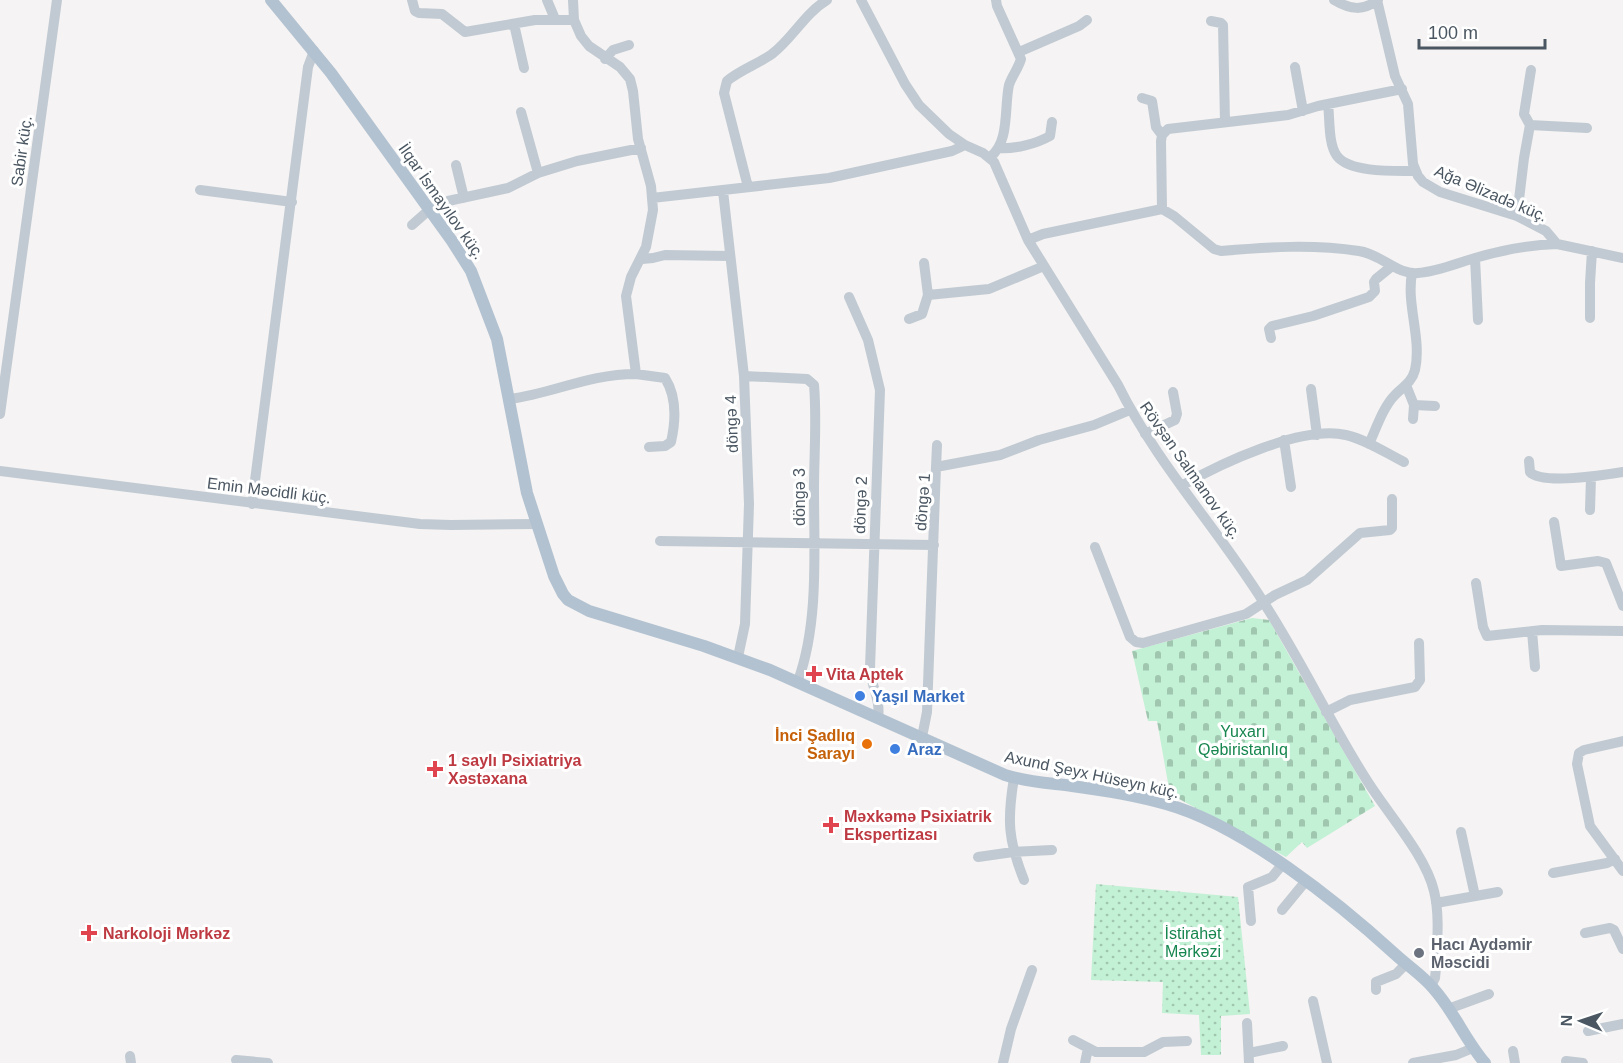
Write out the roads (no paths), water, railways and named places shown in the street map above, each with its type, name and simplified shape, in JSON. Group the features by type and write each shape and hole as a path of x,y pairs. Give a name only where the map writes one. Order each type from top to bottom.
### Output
{"main road":[{"name":"İlqar İsmayılov küç.","path":"271,0 314,51 365,119 471,271 497,339 523,477 536,524"},
{"name":"Axund Şeyx Hüseyn küç.","path":"536,524 559,587 568,600 577,606 738,657 798,681 1014,778 1104,790 1173,806 1215,824 1282,865 1305,882 1355,920 1431,986 1485,1063"}],"street":[{"name":"Sabir küç.","path":"0,414 57,0"},
{"path":"412,0 415,11 442,14 465,32 555,19 573,20"},
{"path":"547,0 555,19"},
{"path":"573,0 573,20 576,29 589,46 620,68 630,79 634,111 652,198 650,229 642,259 631,277 626,296 636,374"},
{"path":"748,187 724,93 727,81 772,53 783,44 806,17 826,0"},
{"path":"861,0 912,97 949,134 990,157 999,148 1002,140 1009,86 1021,59 996,0"},
{"path":"1334,0 1356,9 1367,7 1377,0"},
{"name":"Ağa Əlizadə küç.","path":"1377,0 1395,76 1408,104 1415,171 1423,182 1440,192 1517,216 1546,231 1557,244 1623,258"},
{"path":"1019,52 1079,26 1087,20"},
{"path":"1211,21 1221,23 1223,26 1225,122"},
{"path":"514,24 524,68"},
{"path":"605,58 613,50 629,45"},
{"path":"252,504 309,60 314,51"},
{"path":"1295,67 1304,111"},
{"path":"1517,216 1530,125 1524,114 1531,70"},
{"path":"1162,135 1168,129 1288,115 1328,104 1402,89"},
{"path":"1142,98 1152,101 1156,127 1162,135 1162,209"},
{"path":"1328,104 1334,147 1337,156 1345,163 1365,170 1415,171"},
{"path":"521,112 538,173"},
{"path":"999,148 1016,147 1043,140 1050,136 1052,122"},
{"path":"1530,125 1587,128"},
{"path":"652,198 838,176 952,151 965,145"},
{"path":"412,225 429,210 448,201 508,188 538,173 577,161 641,148"},
{"name":"Rövşən Salmanov küç.","path":"990,157 999,172 1028,240 1118,385 1130,410 1264,603 1366,780 1424,866 1432,884 1436,903 1436,968 1431,986"},
{"path":"456,165 464,198"},
{"path":"200,190 292,202"},
{"name":"döngə 4","path":"723,191 744,376 749,543 745,624 738,657"},
{"path":"1028,240 1044,234 1162,209 1214,249 1221,251 1284,246 1370,253 1392,266 1412,273 1426,272 1506,250 1557,244"},
{"path":"1590,318 1593,251"},
{"path":"642,259 665,255 729,256"},
{"path":"1475,258 1478,320"},
{"path":"909,319 922,314 928,295 924,263"},
{"path":"928,295 989,289 1044,266"},
{"path":"1271,338 1269,329 1272,326 1313,316 1369,297 1375,291 1374,282 1392,266"},
{"path":"1369,444 1389,403 1412,378 1416,363 1412,273"},
{"name":"döngə 2","path":"849,297 868,340 880,390 870,668 879,702 878,718"},
{"path":"510,399 615,374 665,378 674,400 676,417 671,442 665,446 649,447"},
{"name":"döngə 3","path":"744,376 807,378 812,380 814,385 814,544 811,632 798,681"},
{"path":"1406,385 1414,405 1413,419"},
{"path":"1311,389 1317,435"},
{"path":"1145,434 1175,420 1177,414 1173,392"},
{"path":"1414,405 1436,406"},
{"name":"döngə 1","path":"922,737 927,712 936,467 1000,455 1050,437 1094,425 1130,410"},
{"path":"1181,486 1208,472 1284,441 1317,435 1344,435 1369,444 1404,462"},
{"path":"1284,441 1291,487"},
{"path":"936,467 937,444"},
{"path":"1528,461 1530,472 1539,478 1591,477 1623,472"},
{"name":"Emin Məcidli küç.","path":"0,471 420,524 536,524"},
{"path":"1590,510 1591,477"},
{"path":"1095,547 1130,637 1136,642 1143,643 1237,618 1275,595 1307,580 1360,533 1390,530 1392,528 1392,499"},
{"path":"1554,522 1561,566 1598,561 1606,563 1623,606"},
{"path":"660,541 934,545"},
{"path":"1476,583 1483,627 1487,636 1561,629 1623,631"},
{"path":"1532,631 1535,667"},
{"path":"1326,712 1350,700 1415,687 1420,680 1419,643"},
{"path":"1623,741 1584,750 1579,753 1576,764 1590,826 1623,871"},
{"path":"1014,778 1009,823 1012,852 1024,880"},
{"path":"1461,832 1474,896"},
{"path":"978,857 1052,850"},
{"path":"1553,873 1607,863 1615,859"},
{"path":"1251,921 1248,886 1272,877 1282,865"},
{"path":"1282,909 1305,882"},
{"path":"1436,903 1498,892"},
{"path":"1584,933 1611,927 1623,949"},
{"path":"1376,990 1376,982 1396,974 1406,964"},
{"path":"1003,1063 1011,1029 1032,970"},
{"path":"1448,1009 1489,994"},
{"path":"1313,1000 1327,1063"},
{"path":"1247,1023 1249,1058 1283,1046"},
{"path":"1588,1031 1623,1024"},
{"path":"1073,1040 1088,1048 1104,1052 1144,1052 1162,1042 1187,1041"},
{"path":"1085,1063 1088,1048"},
{"path":"1413,1063 1456,1055 1473,1048"},
{"path":"1513,1051 1515,1063"},
{"path":"236,1060 268,1063"},
{"path":"1566,1061 1583,1063"}],"place":[{"name":"Vita Aptek","path":"814,674"},
{"name":"Yaşıl Market","path":"860,696"},
{"name":"İnci Şadlıq Sarayı","path":"867,744"},
{"name":"Araz","path":"895,749"},
{"name":"1 saylı Psixiatriya Xəstəxana","path":"435,769"},
{"name":"Məxkəmə Psixiatrik Ekspertizası","path":"831,825"},
{"name":"Narkoloji Mərkəz","path":"89,933"},
{"name":"Hacı Aydəmir Məscidi","path":"1419,953"}],"park label":[{"name":"Yuxarı Qəbiristanlıq","path":"1243,740"},
{"name":"İstirahət Mərkəzi","path":"1193,942"}]}
